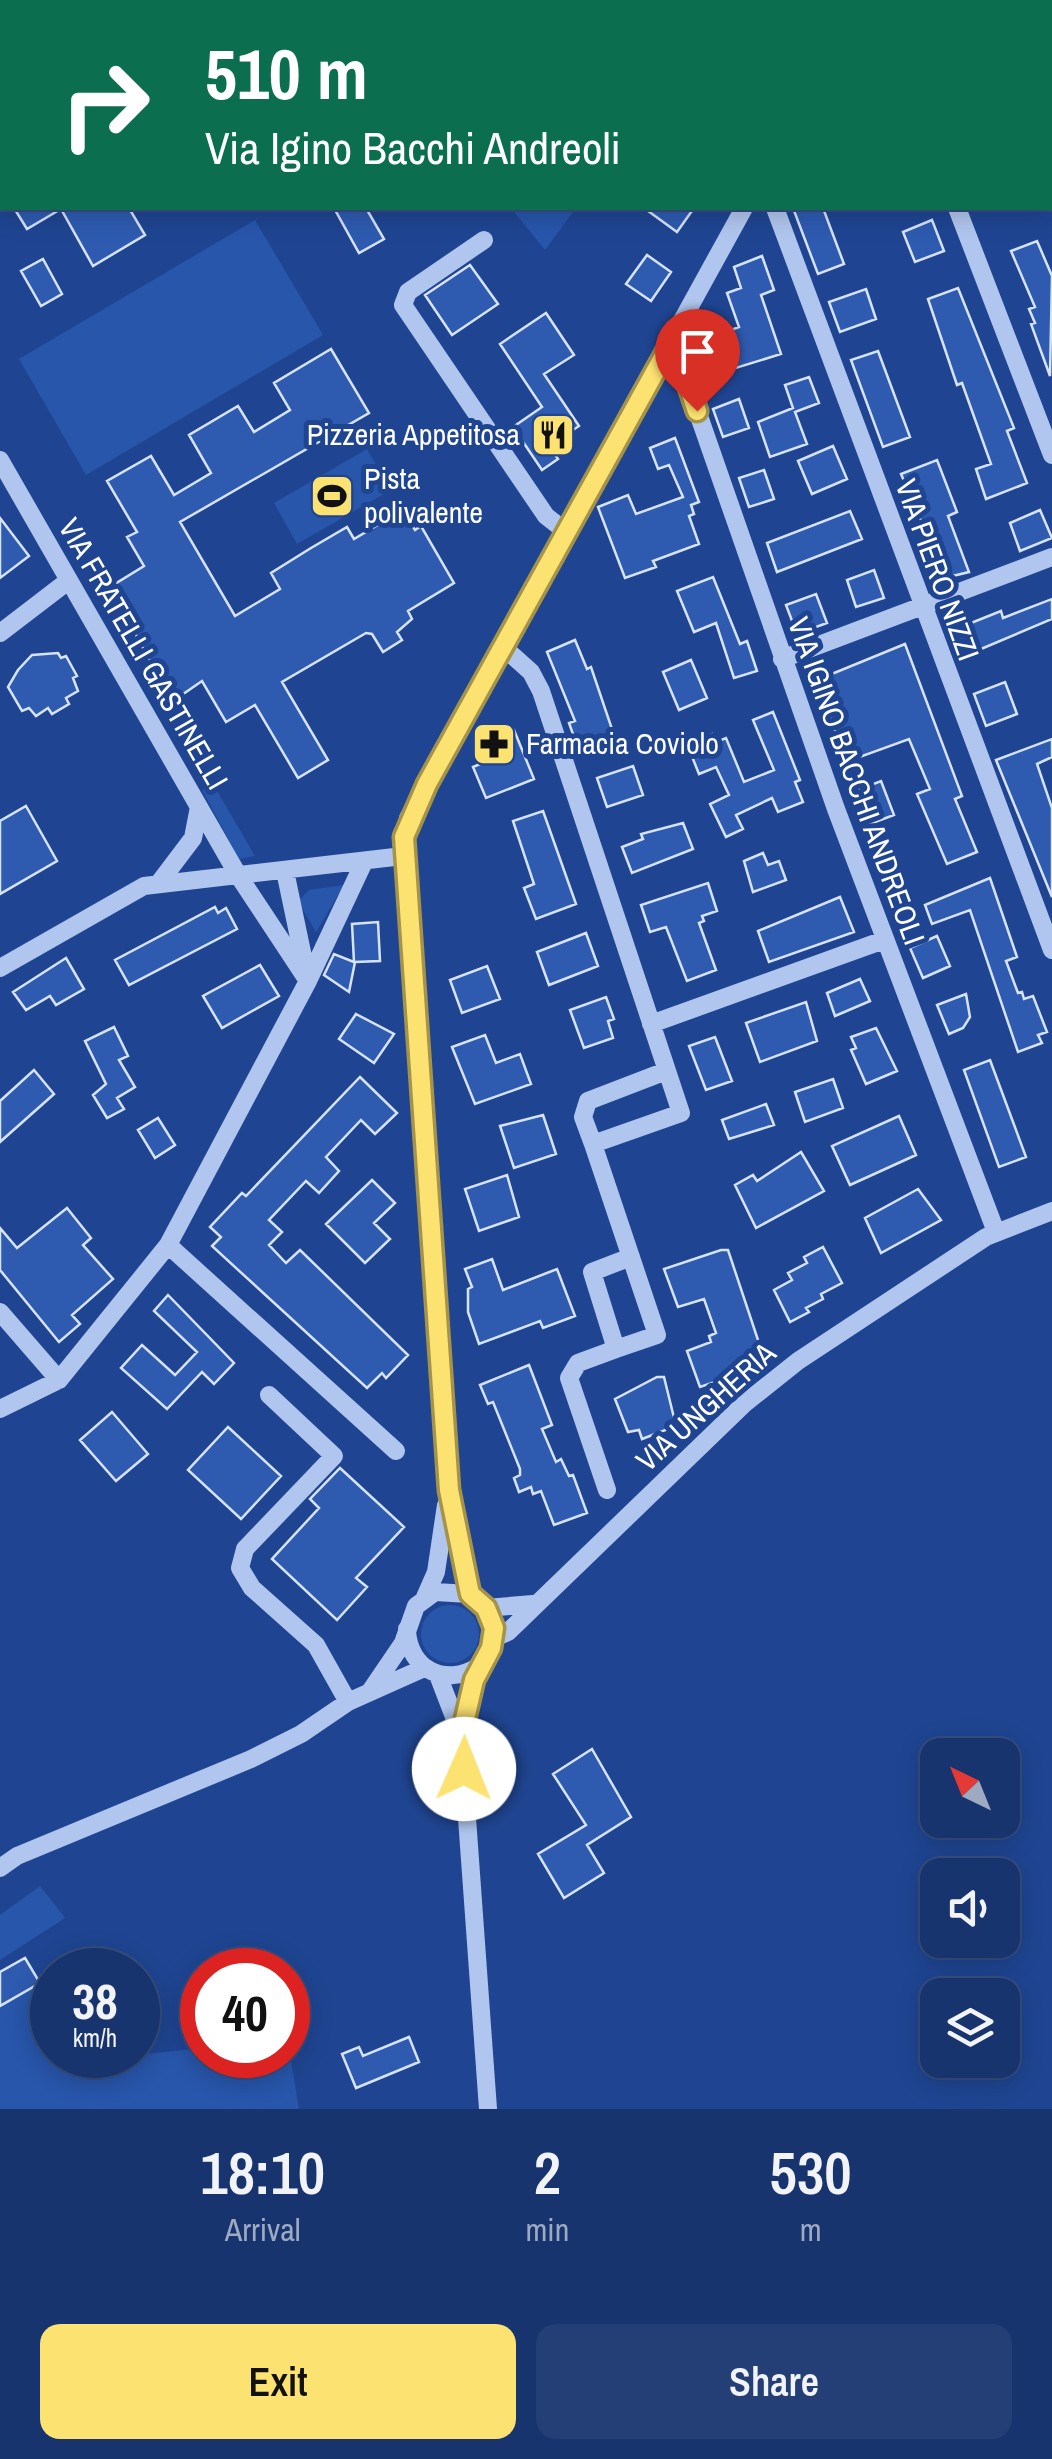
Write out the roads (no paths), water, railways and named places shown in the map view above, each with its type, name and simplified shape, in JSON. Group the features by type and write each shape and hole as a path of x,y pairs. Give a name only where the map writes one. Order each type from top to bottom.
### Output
{"street":[{"path":"470,1594 449,1490 427,1133 404,856 408,818 743,210"},
{"name":"VIA PIERO NIZZI","path":"776,210 920,607 1052,950"},
{"path":"958,210 1052,455"},
{"path":"484,240 408,292 403,305 546,516 564,530"},
{"name":"VIA IGINO BACCHI ANDREOLI","path":"666,352 685,376 884,940 996,1232"},
{"name":"VIA FRATELLI GASTINELLI","path":"0,460 238,874 308,981"},
{"path":"782,659 1052,557"},
{"path":"0,632 68,581"},
{"path":"502,646 531,672 541,691 681,1114 593,1144"},
{"path":"159,884 193,838 200,807"},
{"path":"0,968 129,892 159,884 363,864 404,856"},
{"path":"0,1409 59,1380 168,1245 308,981 363,864"},
{"path":"285,871 308,981"},
{"path":"651,1024 884,940"},
{"path":"607,1490 569,1378 578,1363 657,1335 584,1116 588,1101 666,1072"},
{"name":"VIA UNGHERIA","path":"494,1638 508,1632 744,1404 855,1321 996,1232 1052,1211"},
{"name":"VIA UNGHERIA","path":"933,1272 1052,1211"},
{"path":"168,1245 396,1450"},
{"path":"616,1349 592,1272 632,1257"},
{"path":"420,1298 436,1309"},
{"path":"0,1312 59,1380"},
{"path":"270,1395 334,1456 245,1549 240,1568 252,1588 316,1645 348,1702"},
{"path":"367,1694 388,1669 410,1616 425,1598 436,1572 449,1490"},
{"path":"425,1598 447,1589 470,1594 486,1608 494,1638 479,1666 461,1736 488,2109"},
{"path":"486,1608 533,1604"},
{"path":"407,1629 410,1650 431,1671 461,1736"},
{"path":"0,1868 17,1856 251,1759 300,1734 348,1702 431,1671 464,1674 479,1666"}],"place":[{"name":"Pizzeria Appetitosa","path":"553,435"},
{"name":"Pista polivalente","path":"332,496"},
{"name":"Farmacia Coviolo","path":"494,744"}]}
